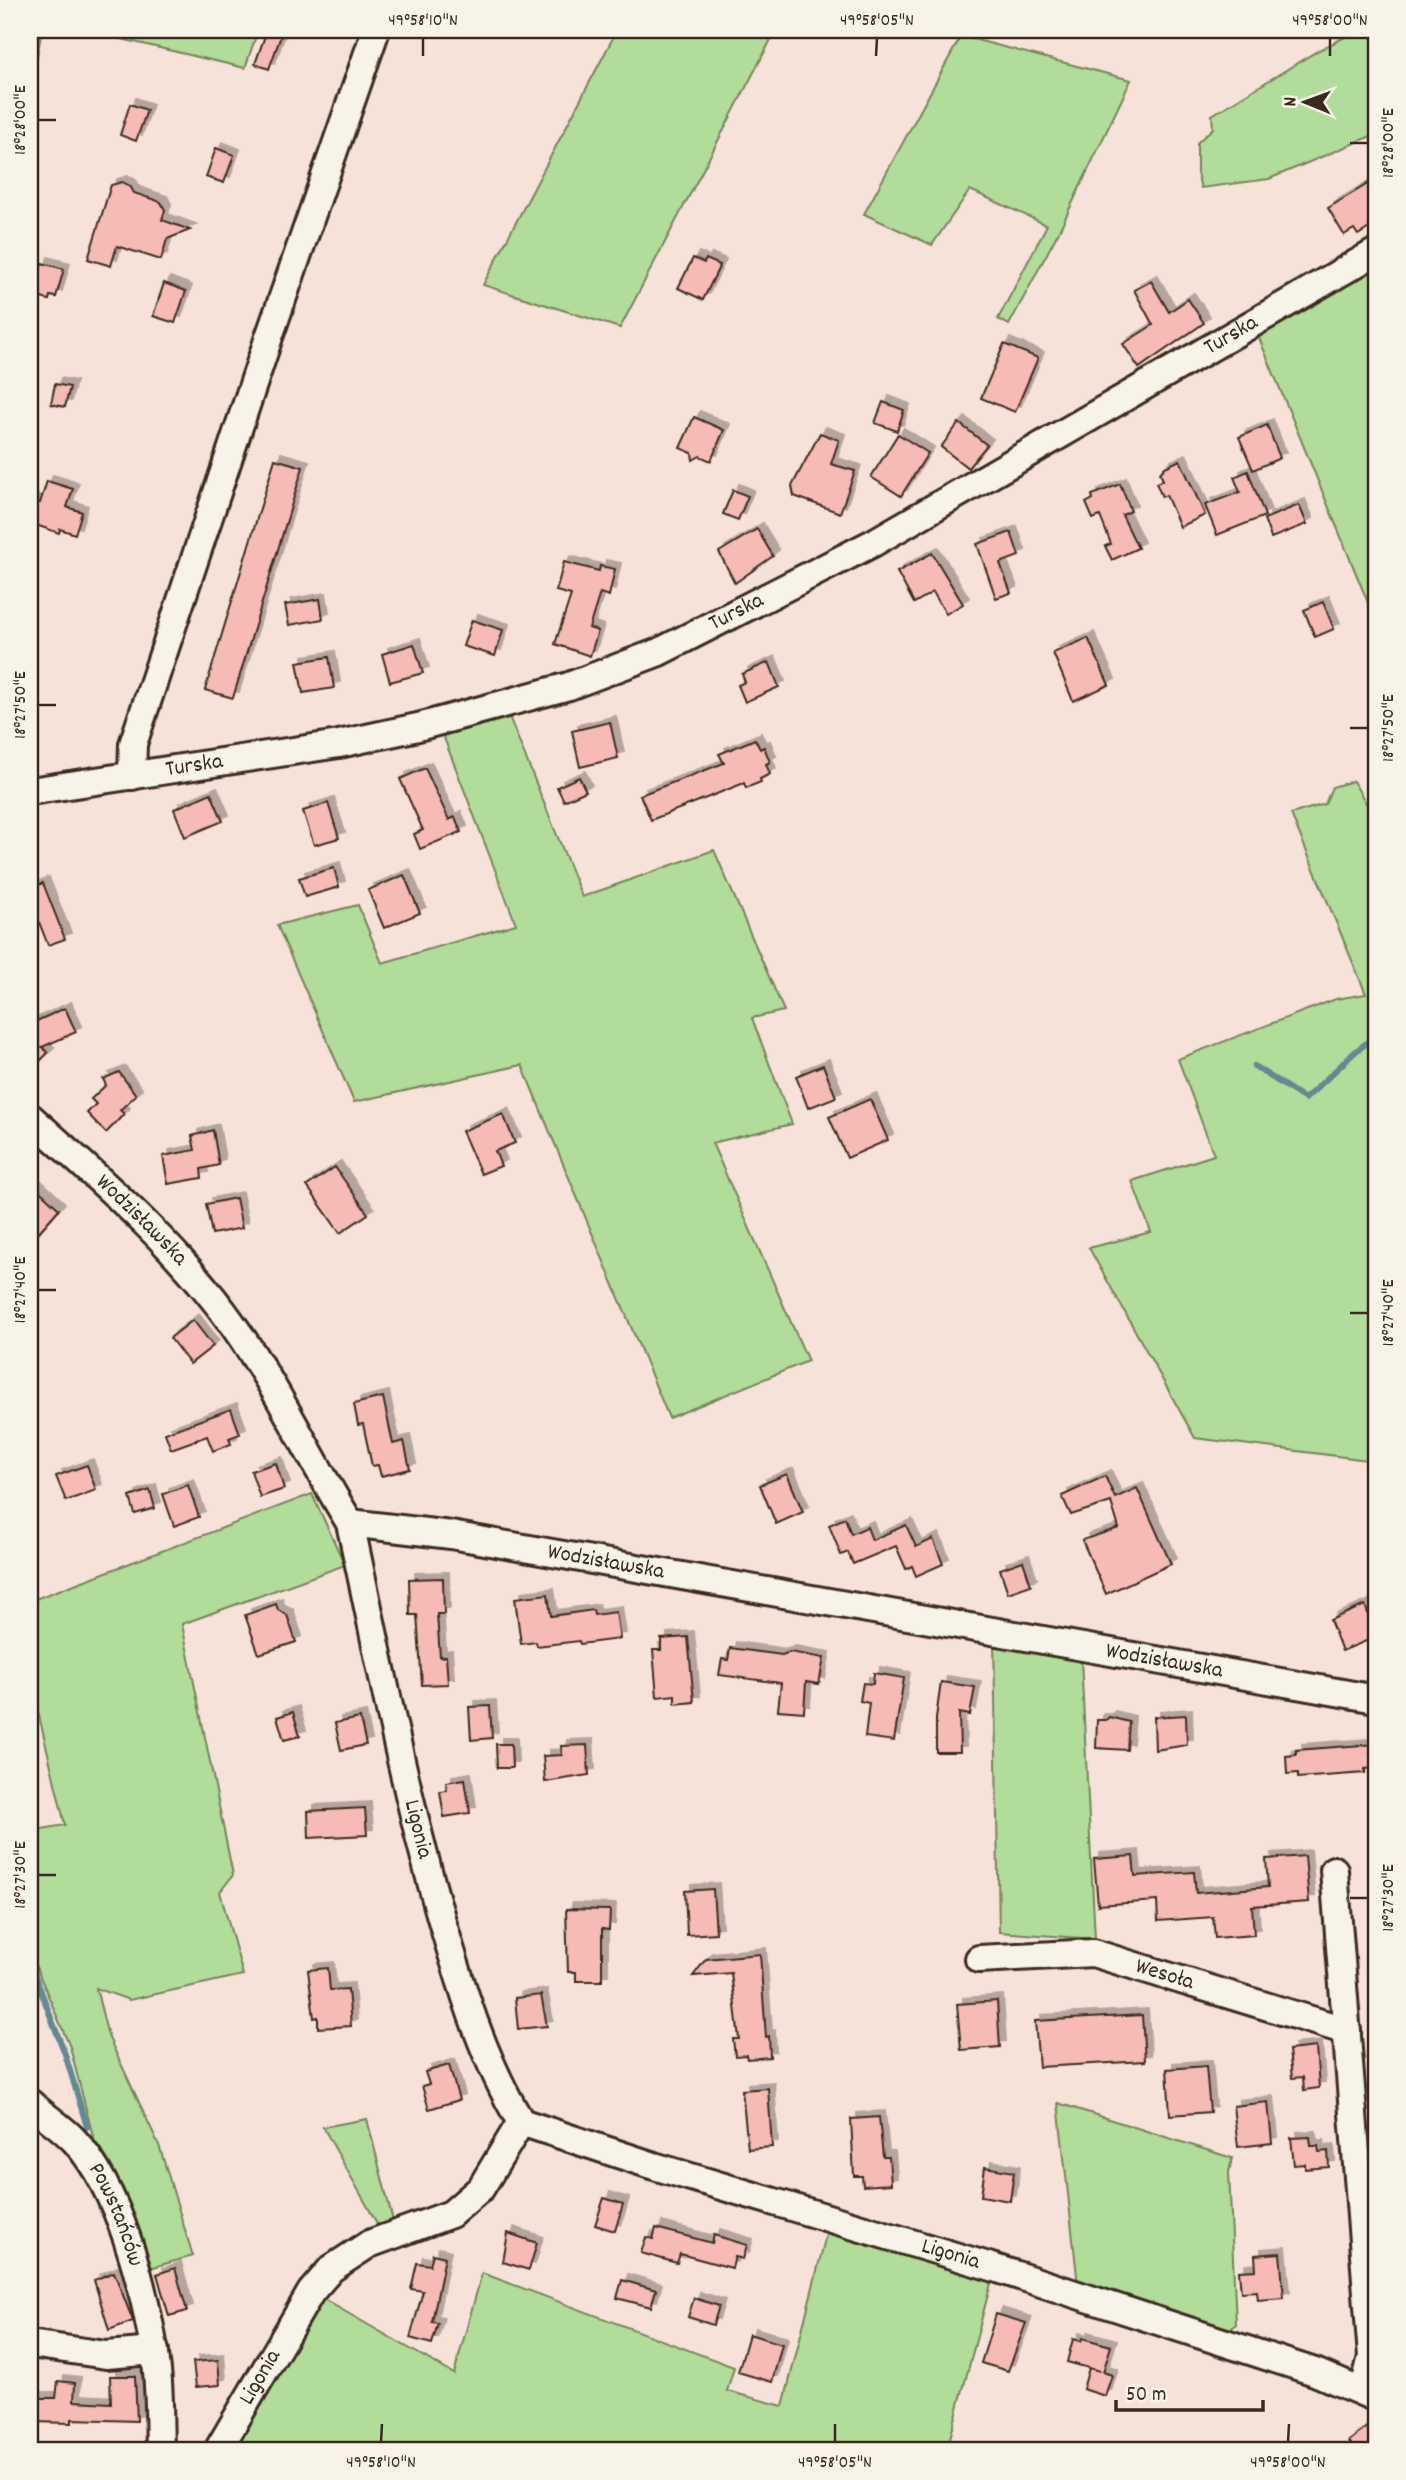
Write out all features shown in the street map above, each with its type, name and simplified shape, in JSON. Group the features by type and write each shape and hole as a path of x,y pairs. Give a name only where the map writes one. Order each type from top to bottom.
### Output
{"street":[{"path":"132,776 133,744 268,340 376,30"},
{"name":"Turska","path":"30,791 339,744 418,727 569,686 659,652 873,543 1376,252"},
{"name":"Wodzisławska","path":"30,1117 167,1247 230,1320 281,1396 323,1480 350,1524 451,1535 1376,1699"},
{"name":"Ligonia","path":"350,1524 429,1874 466,2003 497,2083 521,2122 654,2166 995,2268 1315,2372 1370,2395"},
{"path":"1334,1870 1372,2357 1370,2395"},
{"name":"Wesoła","path":"979,1959 1093,1953 1347,2031"},
{"name":"Powstańców","path":"30,2104 75,2141 100,2176 119,2218 145,2302 155,2351 160,2450"},
{"name":"Ligonia","path":"218,2450 303,2304 331,2269 369,2244 451,2214 481,2189 521,2122"},
{"path":"30,2344 106,2355 155,2351"}],"green space":[{"path":"30,30 42,30 30,92"},
{"path":"83,30 258,30 245,68"},
{"path":"609,30 776,30 620,328 483,285 615,34"},
{"path":"1359,30 1376,30 1376,134 1269,179 1201,188 1197,173 1197,143 1213,128 1212,115 1319,50"},
{"path":"961,36 1131,80 1059,231 1009,325 998,319 1047,225 970,190 932,245 864,214"},
{"path":"1376,266 1376,622 1257,333"},
{"path":"506,709 582,897 714,850 784,1011 752,1018 792,1124 712,1143 808,1361 669,1418 522,1065 354,1102 277,925 358,905 382,963 516,924 439,725"},
{"path":"1353,781 1376,820 1376,1461 1195,1438 1089,1248 1151,1232 1132,1181 1214,1155 1178,1059 1336,999 1366,994 1291,814 1325,804 1332,787"},
{"path":"312,1494 345,1565 182,1624 233,1875 220,1892 243,1975 129,2000 96,1988 108,2036 159,2145 193,2256 146,2269 96,2148 70,2047 30,1953 30,1831 65,1825 30,1678 30,1601"},
{"path":"994,1641 1081,1659 1095,1939 999,1932"},
{"path":"1058,2103 1232,2158 1229,2172 1236,2324 1225,2334 1078,2285"},
{"path":"367,2119 394,2225 379,2227 323,2127"},
{"path":"830,2219 995,2268 947,2450 217,2450 311,2292 454,2374 482,2273 734,2367 727,2391 783,2406"}],"building":[{"path":"267,30 283,30 269,69 255,64"},
{"path":"130,104 147,110 136,141 120,135"},
{"path":"216,148 234,155 224,183 206,177"},
{"path":"1376,179 1376,224 1358,235 1354,229 1344,235 1328,208"},
{"path":"122,182 130,186 134,193 161,202 165,210 162,220 190,230 167,239 161,260 117,246 111,266 88,259 111,185"},
{"path":"693,258 704,263 706,259 720,265 703,300 678,288"},
{"path":"42,263 64,269 56,297 50,296 49,300 33,296"},
{"path":"1151,281 1169,312 1188,299 1204,323 1139,368 1123,344 1153,325 1134,290"},
{"path":"164,283 186,291 175,323 153,316"},
{"path":"1004,344 1038,358 1015,412 981,398"},
{"path":"55,384 70,387 65,407 51,404"},
{"path":"883,402 904,410 897,431 875,423"},
{"path":"694,417 724,430 711,461 700,456 693,460 692,453 680,448"},
{"path":"959,423 987,445 968,468 941,447"},
{"path":"1267,425 1280,458 1253,470 1239,437"},
{"path":"820,433 839,440 831,464 855,471 840,513 794,496 792,486"},
{"path":"898,434 928,453 901,496 871,477"},
{"path":"275,459 303,467 233,698 205,690"},
{"path":"1180,460 1205,515 1180,527 1166,495 1162,497 1156,483 1163,480 1160,473 1165,467"},
{"path":"1248,471 1265,516 1217,535 1205,505 1240,492 1234,477"},
{"path":"47,481 73,489 67,507 82,512 75,534 60,529 59,533 30,523 30,500 40,503"},
{"path":"1120,484 1131,511 1122,515 1138,548 1112,560 1105,546 1111,544 1100,516 1093,519 1086,503 1093,499 1092,495"},
{"path":"733,490 748,496 738,520 723,514"},
{"path":"1299,505 1307,524 1271,538 1264,519"},
{"path":"757,529 773,556 735,583 719,552"},
{"path":"1011,532 1019,556 1000,563 1011,593 996,598 977,544"},
{"path":"932,553 963,604 946,614 933,592 914,603 897,572"},
{"path":"564,562 599,571 600,566 615,569 609,596 600,593 589,628 598,631 590,656 555,644 571,595 556,591"},
{"path":"320,599 323,619 289,625 285,605"},
{"path":"1323,602 1334,629 1315,637 1304,610"},
{"path":"472,620 503,630 495,656 463,646"},
{"path":"1088,638 1109,685 1073,701 1053,653"},
{"path":"414,644 423,673 390,682 382,654"},
{"path":"329,657 334,688 303,693 297,662"},
{"path":"769,662 779,687 745,702 738,685 745,682 742,674"},
{"path":"610,722 618,758 580,767 572,731"},
{"path":"755,739 760,749 764,747 770,762 766,764 770,774 760,779 761,782 746,788 744,783 651,820 640,795 724,763 719,754"},
{"path":"425,768 449,820 455,817 461,832 420,849 414,834 423,830 400,779"},
{"path":"579,777 586,791 564,801 557,787"},
{"path":"211,793 223,821 185,837 174,809"},
{"path":"328,803 339,838 314,845 303,811"},
{"path":"334,868 339,887 305,897 299,878"},
{"path":"404,875 420,913 384,928 368,890"},
{"path":"43,883 65,939 48,945 30,899 30,888"},
{"path":"65,1008 76,1032 42,1047 48,1053 30,1071 30,1024"},
{"path":"823,1065 836,1097 808,1108 796,1076"},
{"path":"119,1072 136,1095 120,1110 124,1114 106,1133 87,1113 96,1104 91,1099 106,1085 103,1079"},
{"path":"870,1099 888,1140 847,1158 829,1117"},
{"path":"503,1114 515,1143 495,1151 501,1166 481,1174 462,1131"},
{"path":"213,1130 219,1165 201,1169 202,1178 168,1184 163,1156 195,1150 192,1136"},
{"path":"335,1167 368,1214 340,1233 307,1186"},
{"path":"30,1182 59,1209 30,1242"},
{"path":"236,1198 242,1228 212,1234 206,1204"},
{"path":"193,1320 213,1346 190,1364 170,1338"},
{"path":"383,1397 393,1444 404,1441 410,1469 381,1476 378,1465 372,1466 363,1424 358,1425 354,1404"},
{"path":"231,1409 240,1434 229,1438 231,1444 213,1451 207,1436 171,1449 165,1433"},
{"path":"276,1463 284,1489 260,1497 251,1471"},
{"path":"87,1465 96,1490 66,1501 56,1476"},
{"path":"787,1474 803,1512 776,1524 760,1485"},
{"path":"1105,1476 1115,1498 1137,1488 1171,1564 1106,1594 1082,1540 1119,1528 1111,1502 1071,1515 1062,1496"},
{"path":"188,1485 199,1517 174,1526 163,1494"},
{"path":"150,1490 155,1508 135,1514 130,1497"},
{"path":"845,1518 851,1534 867,1527 872,1540 906,1525 916,1547 933,1539 943,1564 916,1576 912,1566 906,1569 896,1546 853,1564 848,1552 841,1555 829,1525"},
{"path":"1023,1561 1031,1585 1008,1593 1000,1569"},
{"path":"443,1578 444,1614 437,1614 440,1657 446,1656 448,1684 422,1685 417,1615 410,1615 409,1579"},
{"path":"548,1594 551,1616 593,1610 594,1615 616,1612 620,1639 580,1644 579,1641 537,1646 536,1642 521,1644 515,1598"},
{"path":"276,1604 278,1610 287,1615 296,1642 259,1654 245,1615"},
{"path":"1365,1605 1376,1637 1342,1651 1330,1620"},
{"path":"688,1637 694,1702 675,1704 675,1695 657,1697 653,1650 661,1650 661,1639"},
{"path":"730,1648 782,1655 790,1652 824,1658 819,1684 806,1682 804,1712 778,1710 781,1683 719,1675 722,1659 728,1660"},
{"path":"874,1673 904,1678 894,1741 865,1737 869,1703 860,1701 863,1683 873,1684"},
{"path":"941,1682 975,1687 970,1715 959,1713 960,1752 936,1752 936,1718"},
{"path":"490,1706 492,1738 471,1740 469,1707"},
{"path":"293,1712 300,1736 284,1740 277,1717"},
{"path":"1186,1715 1187,1745 1155,1750 1154,1717"},
{"path":"1109,1717 1129,1722 1127,1750 1096,1748 1097,1720 1106,1720"},
{"path":"360,1718 366,1745 341,1750 335,1723"},
{"path":"496,1744 511,1744 512,1768 497,1768"},
{"path":"1376,1744 1376,1768 1365,1769 1365,1773 1298,1778 1298,1773 1287,1774 1286,1756 1296,1755 1296,1750"},
{"path":"587,1745 589,1775 545,1782 543,1756 562,1755 561,1746"},
{"path":"465,1779 470,1813 444,1817 440,1791 447,1790 446,1782"},
{"path":"365,1808 367,1835 309,1838 308,1811"},
{"path":"1133,1856 1135,1876 1194,1872 1196,1893 1268,1887 1266,1859 1305,1856 1309,1902 1252,1906 1254,1935 1215,1938 1213,1917 1158,1921 1157,1901 1098,1905 1094,1859"},
{"path":"713,1889 716,1933 687,1935 685,1891"},
{"path":"566,1909 610,1910 609,1930 602,1929 602,1981 576,1981 576,1972 568,1972"},
{"path":"760,1954 770,2057 747,2059 746,2055 735,2056 733,2039 739,2039 731,1973 693,1976 706,1959"},
{"path":"328,1968 330,1990 348,1989 351,2026 318,2028 318,2017 314,2018 308,1970"},
{"path":"541,1995 547,2026 518,2029 515,1998"},
{"path":"997,2001 1000,2047 961,2050 957,2004"},
{"path":"1142,2015 1145,2061 1039,2067 1035,2021"},
{"path":"1316,2047 1319,2088 1304,2090 1303,2077 1292,2078 1289,2050"},
{"path":"449,2065 459,2100 429,2109 422,2086 429,2084 425,2072"},
{"path":"1206,2066 1210,2112 1170,2115 1167,2069"},
{"path":"768,2088 772,2147 748,2149 742,2090"},
{"path":"1268,2102 1272,2143 1238,2147 1233,2106"},
{"path":"879,2117 883,2157 889,2157 891,2184 863,2186 862,2176 854,2176 851,2119"},
{"path":"1310,2137 1311,2146 1318,2146 1319,2152 1328,2151 1329,2167 1305,2169 1305,2164 1294,2165 1291,2138"},
{"path":"985,2167 1014,2172 1010,2201 981,2196"},
{"path":"604,2198 623,2204 615,2231 595,2225"},
{"path":"656,2228 712,2243 714,2235 747,2245 743,2259 735,2257 732,2268 680,2254 677,2263 641,2253 646,2237 653,2239"},
{"path":"508,2233 537,2243 529,2270 503,2262"},
{"path":"1280,2253 1284,2298 1258,2300 1257,2291 1241,2292 1239,2271 1256,2270 1255,2255"},
{"path":"433,2254 445,2257 432,2322 438,2323 432,2344 410,2338 423,2291 411,2289 417,2263 430,2265"},
{"path":"175,2268 187,2311 169,2316 157,2274"},
{"path":"114,2272 133,2321 109,2330 94,2280"},
{"path":"622,2280 656,2290 651,2307 617,2298"},
{"path":"694,2298 719,2306 713,2325 688,2317"},
{"path":"996,2314 1026,2323 1008,2371 981,2363"},
{"path":"749,2334 782,2344 772,2382 738,2372"},
{"path":"1082,2338 1111,2346 1103,2372 1112,2375 1105,2396 1083,2389 1089,2368 1067,2362 1073,2339 1081,2341"},
{"path":"218,2360 220,2385 196,2387 193,2362"},
{"path":"110,2376 135,2376 137,2421 72,2419 72,2423 33,2422 34,2398 56,2398 58,2381 75,2383 74,2401 111,2403"},
{"path":"1370,2425 1376,2434 1376,2450 1355,2450 1349,2441"}],"waterway":[{"path":"1254,1066 1305,1099 1376,1036"},
{"path":"30,1963 65,2054 87,2127"}]}
